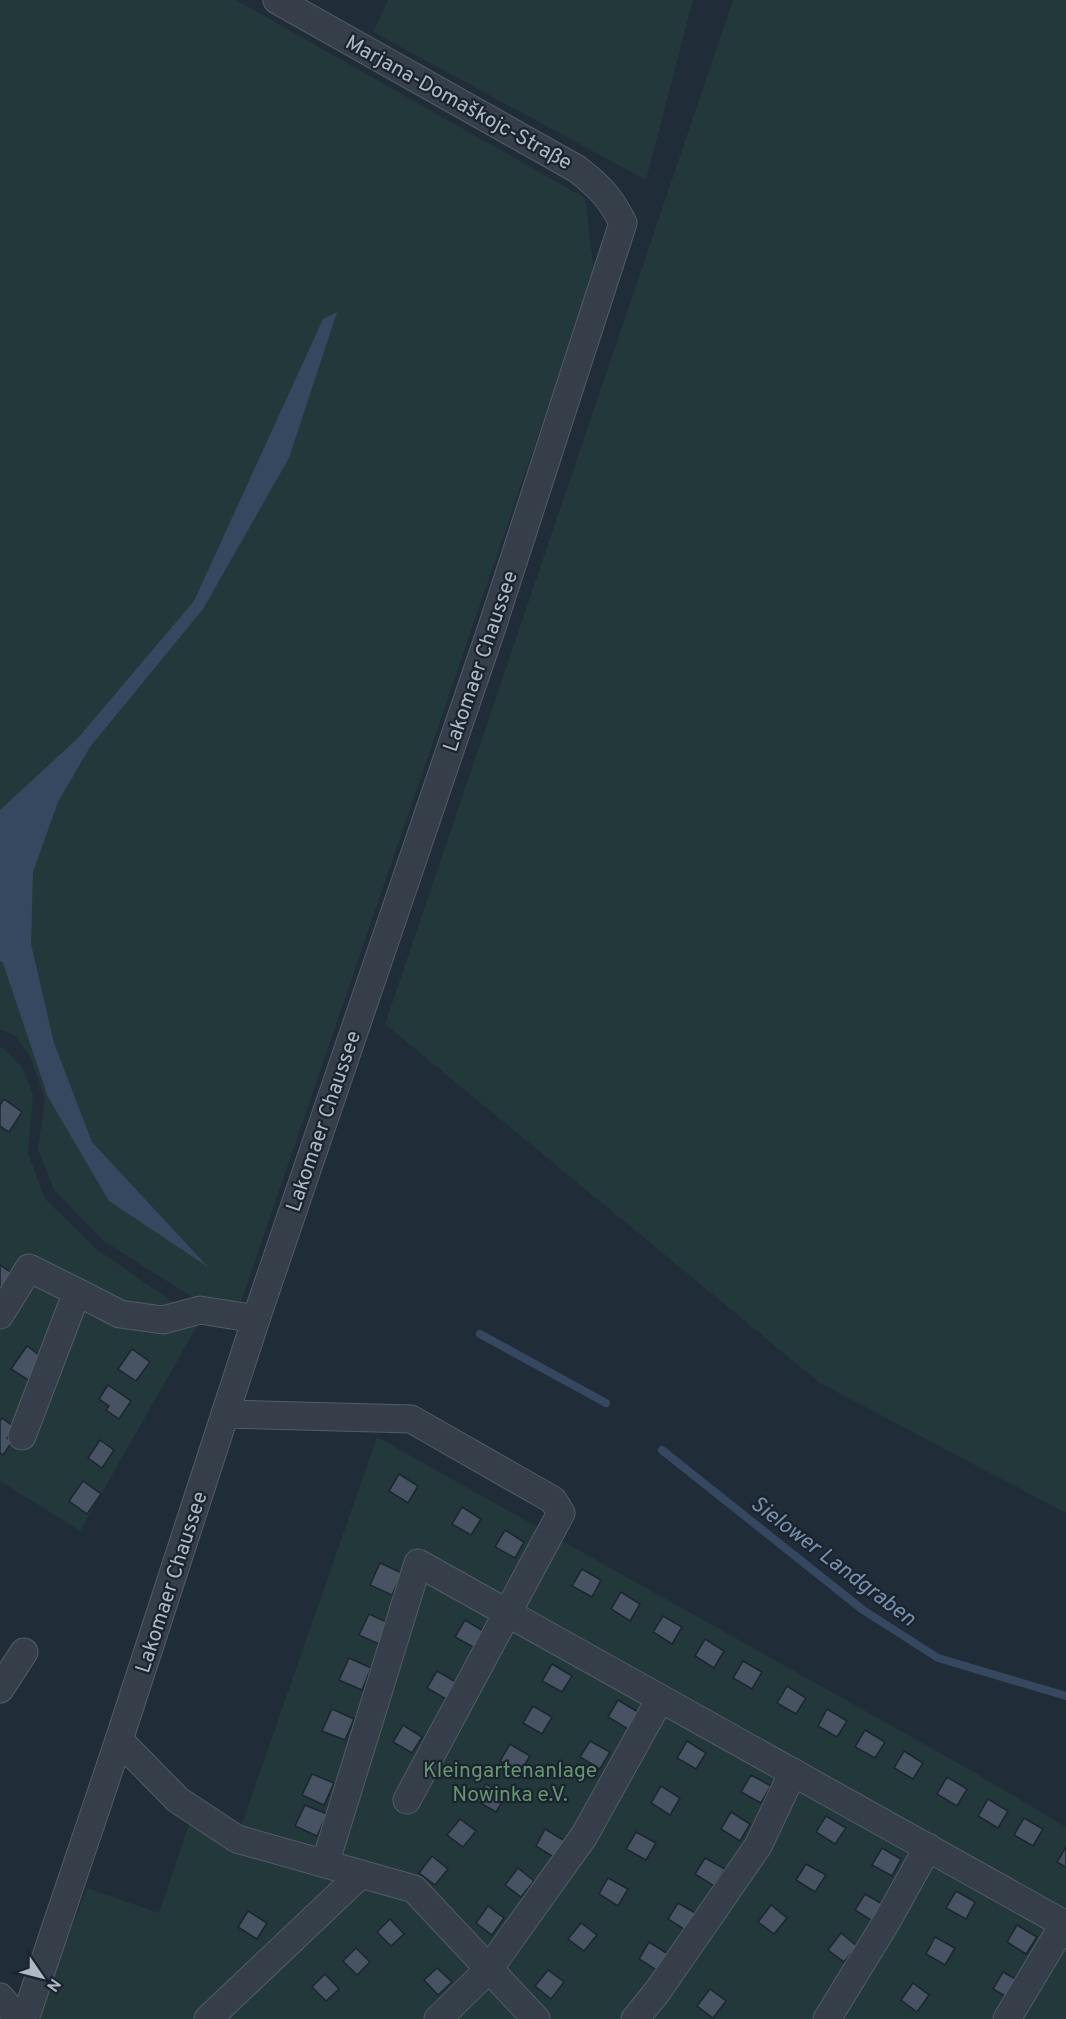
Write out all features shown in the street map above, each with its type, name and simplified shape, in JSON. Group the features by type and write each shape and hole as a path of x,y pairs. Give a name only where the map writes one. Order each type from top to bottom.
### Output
{"street":[{"name":"Marjana-Domaškojc-Straße","path":"277,0 577,169 613,202 623,223"},
{"name":"Lakomaer Chaussee","path":"25,2019 119,1740 256,1318 491,630 623,223"},
{"path":"0,1315 29,1268 120,1314 164,1320 200,1310 256,1318"},
{"path":"22,1436 77,1292"},
{"path":"225,1414 411,1419 554,1500 561,1514 407,1800"},
{"path":"325,1864 418,1563 1065,1924 1007,2019"},
{"path":"0,1689 24,1652"},
{"path":"438,2019 489,1969 584,1836 660,1699"},
{"path":"119,1740 178,1800 237,1839 414,1889 536,2019"},
{"path":"635,2019 664,1982 758,1846 793,1772"},
{"path":"827,2019 887,1921 928,1847"},
{"path":"208,2019 361,1874"},
{"path":"0,1997 18,2019"}],"green space":[{"path":"0,0 236,0 585,198 594,272 241,1302 203,1304 102,1240 54,1190 38,1149 45,1098 30,1056 14,1035 0,1029"},
{"path":"388,0 693,0 646,180 373,32"},
{"path":"733,0 1066,0 1066,1513 820,1383 385,1024"},
{"path":"0,1047 24,1070 33,1095 28,1153 45,1199 95,1248 200,1321 80,1531 0,1481"},
{"name":"Kleingartenanlage Nowinka e.V.","path":"377,1437 965,1767 1066,1827 1066,2019 42,2019 38,2015 87,1888 159,1913 191,1818 233,1849"}],"water":[{"path":"337,312 289,458 203,609 90,747 58,802 33,872 31,944 54,1043 92,1142 208,1267 109,1201 48,1097 3,963 0,961 0,810 78,738 194,601 323,319"}],"building":[{"path":"4,1099 22,1112 9,1132 0,1126 0,1105"},
{"path":"0,1265 12,1273 0,1290"},
{"path":"27,1346 43,1358 28,1380 11,1369"},
{"path":"132,1349 150,1362 136,1381 118,1369"},
{"path":"108,1385 131,1401 119,1419 106,1410 109,1406 99,1399"},
{"path":"2,1418 14,1427 7,1438 12,1442 3,1455 0,1453 0,1421"},
{"path":"100,1440 114,1450 102,1468 88,1458"},
{"path":"399,1474 418,1486 408,1503 389,1491"},
{"path":"83,1481 101,1494 87,1514 69,1501"},
{"path":"462,1507 481,1519 471,1535 452,1524"},
{"path":"505,1530 524,1542 515,1558 495,1547"},
{"path":"380,1563 402,1573 392,1595 370,1585"},
{"path":"582,1569 601,1580 592,1597 572,1586"},
{"path":"621,1592 640,1604 630,1621 611,1609"},
{"path":"369,1614 391,1624 381,1645 359,1635"},
{"path":"663,1616 682,1627 672,1644 653,1632"},
{"path":"465,1620 485,1632 475,1648 455,1637"},
{"path":"705,1639 724,1651 714,1668 695,1656"},
{"path":"349,1658 371,1668 362,1690 339,1680"},
{"path":"743,1661 762,1672 752,1689 733,1678"},
{"path":"552,1664 572,1676 562,1692 542,1681"},
{"path":"437,1671 456,1682 446,1699 427,1688"},
{"path":"787,1686 806,1698 796,1714 777,1703"},
{"path":"618,1700 638,1712 628,1729 608,1717"},
{"path":"533,1706 552,1717 542,1734 523,1723"},
{"path":"332,1709 354,1719 345,1740 322,1731"},
{"path":"827,1709 847,1721 837,1737 818,1726"},
{"path":"403,1725 422,1737 412,1753 393,1742"},
{"path":"865,1730 885,1742 875,1758 855,1747"},
{"path":"590,1741 610,1752 600,1769 580,1757"},
{"path":"687,1741 706,1753 696,1769 677,1758"},
{"path":"510,1744 530,1756 520,1772 500,1761"},
{"path":"904,1751 923,1763 913,1779 894,1768"},
{"path":"312,1774 334,1783 324,1805 302,1795"},
{"path":"751,1775 771,1786 761,1803 741,1792"},
{"path":"947,1777 967,1789 957,1806 937,1794"},
{"path":"486,1784 506,1795 496,1812 477,1801"},
{"path":"661,1786 680,1798 670,1815 651,1803"},
{"path":"988,1799 1008,1811 998,1828 978,1816"},
{"path":"305,1805 327,1814 317,1836 295,1826"},
{"path":"731,1812 750,1824 740,1841 721,1829"},
{"path":"826,1816 846,1828 835,1844 816,1832"},
{"path":"1024,1818 1043,1829 1033,1846 1014,1835"},
{"path":"460,1819 476,1831 463,1847 447,1835"},
{"path":"545,1829 565,1841 555,1858 536,1846"},
{"path":"636,1832 656,1843 646,1860 626,1849"},
{"path":"1066,1847 1066,1867 1057,1862"},
{"path":"882,1848 901,1859 892,1876 872,1865"},
{"path":"432,1856 448,1869 435,1885 419,1873"},
{"path":"705,1858 725,1869 714,1886 695,1874"},
{"path":"806,1864 826,1875 815,1892 796,1880"},
{"path":"518,1868 534,1881 521,1897 505,1885"},
{"path":"608,1878 628,1889 618,1906 599,1894"},
{"path":"956,1891 975,1902 966,1919 946,1908"},
{"path":"865,1894 884,1905 874,1922 855,1910"},
{"path":"678,1903 697,1914 687,1931 668,1919"},
{"path":"771,1905 787,1918 774,1934 758,1922"},
{"path":"488,1906 504,1918 492,1935 476,1923"},
{"path":"248,1911 267,1923 257,1939 238,1927"},
{"path":"390,1919 404,1934 391,1946 377,1932"},
{"path":"581,1923 597,1935 584,1951 568,1939"},
{"path":"1017,1925 1037,1937 1026,1954 1007,1942"},
{"path":"841,1933 857,1946 844,1962 828,1950"},
{"path":"935,1937 955,1948 945,1965 926,1954"},
{"path":"649,1942 668,1954 658,1971 639,1959"},
{"path":"356,1948 370,1962 357,1975 343,1961"},
{"path":"437,1968 452,1982 438,1995 424,1980"},
{"path":"548,1970 564,1982 551,1999 535,1986"},
{"path":"1003,1972 1022,1983 1012,2000 993,1989"},
{"path":"325,1974 339,1989 326,2001 312,1987"},
{"path":"913,1983 929,1995 917,2012 901,2000"},
{"path":"710,1989 726,2001 713,2018 697,2006"}],"waterway":[{"path":"480,1334 606,1403"},
{"name":"Sielower Landgraben","path":"662,1450 863,1610 938,1658 1066,1696"}]}
